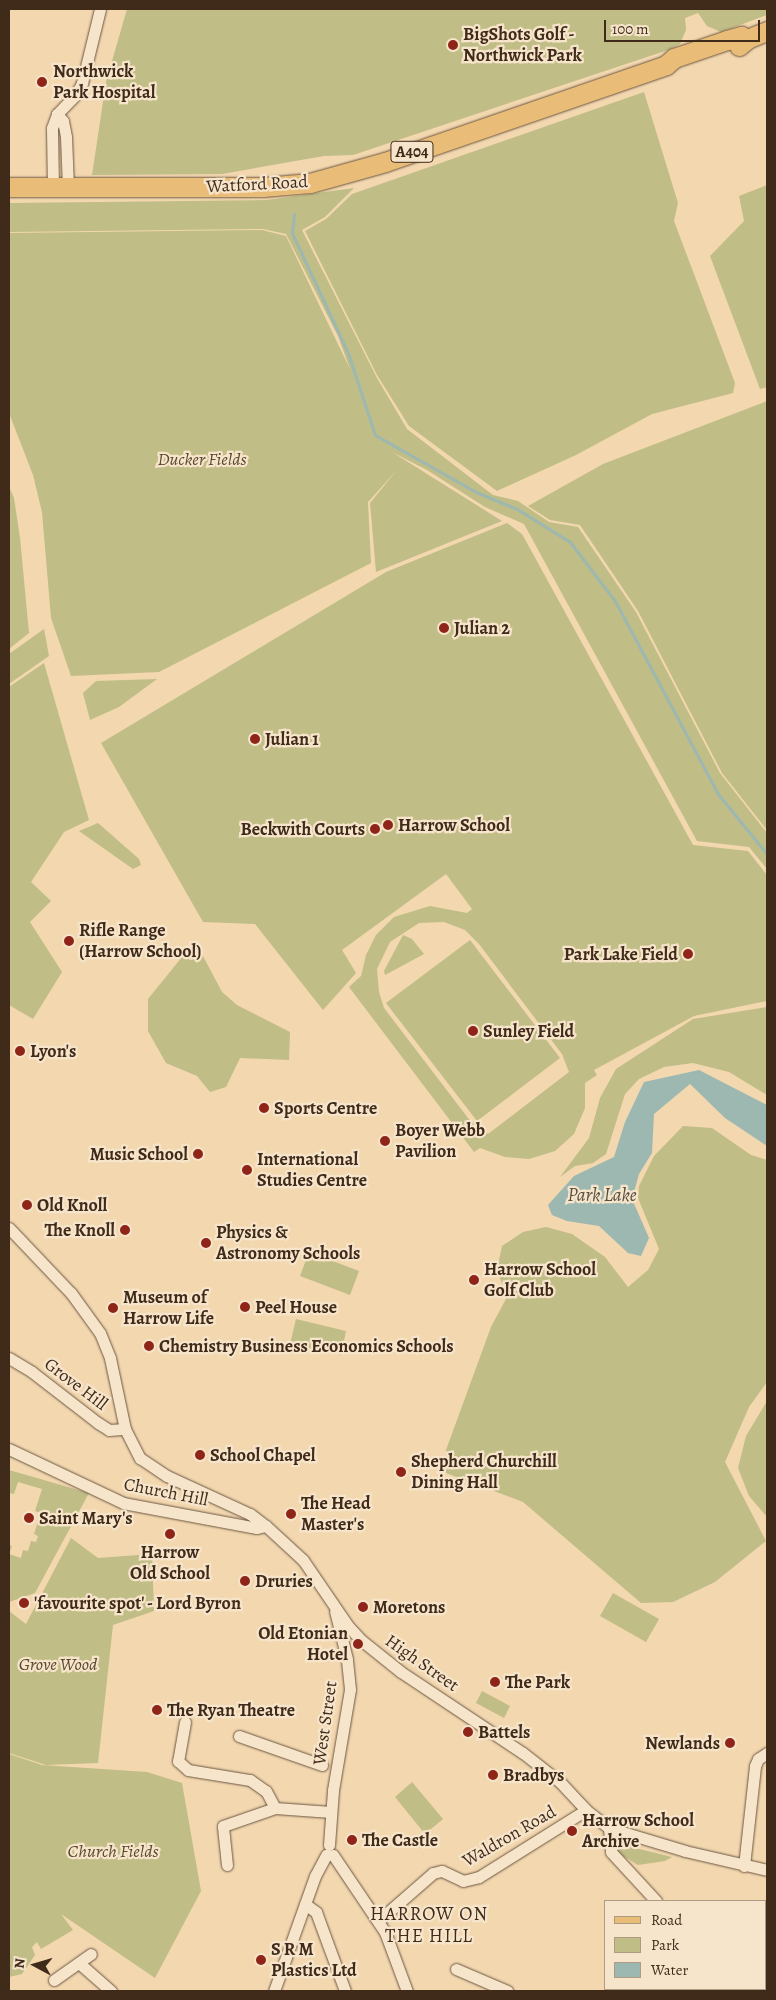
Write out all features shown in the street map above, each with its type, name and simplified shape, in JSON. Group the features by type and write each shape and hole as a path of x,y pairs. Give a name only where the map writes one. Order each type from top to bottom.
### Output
{"main road":[{"name":"Watford Road","path":"9,187 263,187 310,183 385,162 666,65 674,58 727,40 741,36 747,38 767,31"}],"street":[{"path":"61,187 52,128 57,114 76,94 82,82 100,9"},
{"name":"High Street","path":"9,1228 76,1299 100,1333 110,1358 125,1429 136,1453 150,1466 250,1514 266,1526 303,1560 348,1626 392,1666 523,1753 560,1782 586,1810 609,1828 685,1851 767,1870"},
{"name":"Grove Hill","path":"9,1358 109,1430 125,1429"},
{"name":"Church Hill","path":"9,1450 123,1503 249,1526 266,1526"},
{"name":"West Street","path":"274,1991 305,1904 329,1851 331,1812 330,1767 350,1675 335,1607"},
{"path":"185,1722 179,1751 180,1765 200,1774 250,1780 266,1791 275,1808"},
{"path":"238,1736 330,1767"},
{"path":"744,1866 755,1766 758,1759 767,1753"},
{"path":"227,1865 223,1826 275,1808 331,1812"},
{"name":"Waldron Road","path":"378,1921 433,1873 442,1871 462,1881 479,1877 586,1810"},
{"path":"609,1828 611,1852 655,1900"},
{"path":"329,1851 378,1921 390,1942 407,1991"},
{"path":"305,1904 316,1912 345,1991"},
{"path":"54,1980 91,1954"},
{"path":"79,1963 110,1991"},
{"path":"456,1969 506,1991"}],"green space":[{"path":"127,9 767,9 767,15 721,32 707,26 698,13 685,18 686,30 680,44 671,49 353,155 324,156 222,174 92,175 106,82"},
{"path":"644,92 678,203 674,221 735,383 733,393 652,414 576,455 497,491 409,426 377,375 305,231 326,219 352,194"},
{"path":"767,185 767,387 760,389 710,256 744,221 739,196"},
{"name":"Ducker Fields","path":"354,188 325,217 302,230 377,378 407,429 493,495 518,501 549,522 578,527 636,612 720,773 767,833 767,869 749,847 697,841 524,524 485,507 427,470 392,452 502,521 376,572 370,503 397,470 368,502 371,563 159,672 71,676 51,618 42,512 33,475 9,413 9,233 262,230 286,236 350,369 338,336 286,234 263,229 9,232 9,203 267,200"},
{"path":"767,401 767,830 722,773 638,611 580,525 550,520 528,506 603,464"},
{"path":"9,487 14,498 20,538 29,633 9,649"},
{"path":"507,523 522,534 693,845 748,851 767,875 767,1001 694,1016 594,1070 597,1075 585,1083 585,1108 574,1134 555,1151 529,1159 505,1157 480,1148 474,1152 349,987 361,976 366,955 376,935 394,917 430,906 467,913 472,909 446,874 342,950 356,973 323,1010 255,924 203,922 101,743 386,572","holes":["444,922 465,930 479,944 562,1054 569,1072 488,1134 468,1118 384,1008 379,992 377,969 390,942 419,923"]},
{"path":"44,629 49,656 9,684 9,654"},
{"path":"44,663 89,820 64,832 31,882 51,901 30,922 62,972 33,1019 9,1005 9,687"},
{"path":"157,679 119,707 90,720 83,693 96,681"},
{"path":"98,823 139,859 141,865 133,869 79,831"},
{"path":"403,935 412,939 424,954 385,975 384,971"},
{"name":"Sunley Field","path":"470,940 560,1058 477,1121 386,1003"},
{"path":"195,941 222,992 237,1005 290,1032 289,1060 240,1058 226,1087 210,1092 197,1076 166,1063 148,1031 148,999"},
{"path":"767,1007 767,1095 729,1072 693,1063 664,1067 639,1079 625,1094 606,1154 593,1163 575,1166 560,1177 589,1138 600,1098 616,1069 693,1019"},
{"path":"683,1126 712,1128 751,1155 767,1160 767,1382 749,1407 725,1462 766,1541 715,1582 673,1602 641,1603 523,1502 446,1473 446,1450 491,1327 507,1297 497,1270 502,1246 523,1232 546,1227 572,1234 605,1257 628,1287 648,1270 659,1249 638,1198 639,1186 654,1156"},
{"path":"309,1252 359,1271 350,1295 300,1276"},
{"path":"296,1319 346,1331 341,1355 290,1344"},
{"path":"767,1401 767,1517 749,1496 738,1468 746,1436"},
{"path":"9,1470 89,1493 35,1593 9,1602 9,1554 21,1558 23,1550 28,1551 31,1541 36,1542 38,1536 34,1534 38,1522 43,1524 46,1515 35,1511 42,1489 18,1482 14,1494 9,1493"},
{"name":"Grove Wood","path":"71,1538 98,1558 152,1554 154,1611 113,1625 98,1763 46,1765 9,1753 9,1611 26,1624"},
{"path":"613,1593 659,1619 646,1642 600,1616"},
{"path":"482,1691 510,1706 504,1718 476,1703"},
{"name":"Church Fields","path":"9,1754 42,1765 147,1772 182,1783 201,1891 155,1978 61,1914 73,1930 41,1949 37,1942 32,1947 35,1955 22,1974 9,1977"},
{"path":"412,1782 443,1819 425,1834 395,1797"},
{"path":"617,1844 672,1857 665,1861 638,1865 618,1853"}],"water":[{"name":"Park Lake","path":"699,1070 767,1105 767,1146 725,1118 690,1084 654,1114 652,1153 639,1174 632,1199 649,1238 641,1256 628,1253 599,1226 567,1221 552,1215 548,1205 574,1176 614,1157 625,1122 644,1082"}],"waterway":[{"path":"294,214 292,233 348,353 375,435 476,492 517,509 570,542 615,601 718,794 767,854"}],"place":[{"name":"BigShots Golf - Northwick Park","path":"453,45"},
{"name":"Northwick Park Hospital","path":"42,82"},
{"name":"Julian 2","path":"444,628"},
{"name":"Julian 1","path":"255,739"},
{"name":"Harrow School","path":"388,825"},
{"name":"Beckwith Courts","path":"375,829"},
{"name":"Rifle Range (Harrow School)","path":"69,941"},
{"name":"Park Lake Field","path":"688,954"},
{"name":"Sunley Field","path":"473,1031"},
{"name":"Lyon's","path":"20,1051"},
{"name":"Sports Centre","path":"264,1108"},
{"name":"Boyer Webb Pavilion","path":"385,1141"},
{"name":"Music School","path":"198,1154"},
{"name":"International Studies Centre","path":"247,1170"},
{"name":"Old Knoll","path":"27,1205"},
{"name":"The Knoll","path":"125,1230"},
{"name":"Physics & Astronomy Schools","path":"206,1243"},
{"name":"Harrow School Golf Club","path":"474,1280"},
{"name":"Peel House","path":"245,1307"},
{"name":"Museum of Harrow Life","path":"113,1308"},
{"name":"Chemistry Business Economics Schools","path":"149,1346"},
{"name":"School Chapel","path":"200,1455"},
{"name":"Shepherd Churchill Dining Hall","path":"401,1472"},
{"name":"The Head Master's","path":"291,1514"},
{"name":"Saint Mary's","path":"29,1518"},
{"name":"Harrow Old School","path":"170,1534"},
{"name":"Druries","path":"245,1581"},
{"name":"'favourite spot' - Lord Byron","path":"24,1603"},
{"name":"Moretons","path":"363,1607"},
{"name":"Old Etonian Hotel","path":"358,1644"},
{"name":"The Park","path":"495,1682"},
{"name":"The Ryan Theatre","path":"157,1710"},
{"name":"Battels","path":"468,1732"},
{"name":"Newlands","path":"730,1743"},
{"name":"Bradbys","path":"493,1775"},
{"name":"Harrow School Archive","path":"572,1831"},
{"name":"The Castle","path":"352,1840"},
{"name":"S R M Plastics Ltd","path":"261,1960"}],"district":[{"name":"HARROW ON THE HILL","path":"429,1926"}]}
